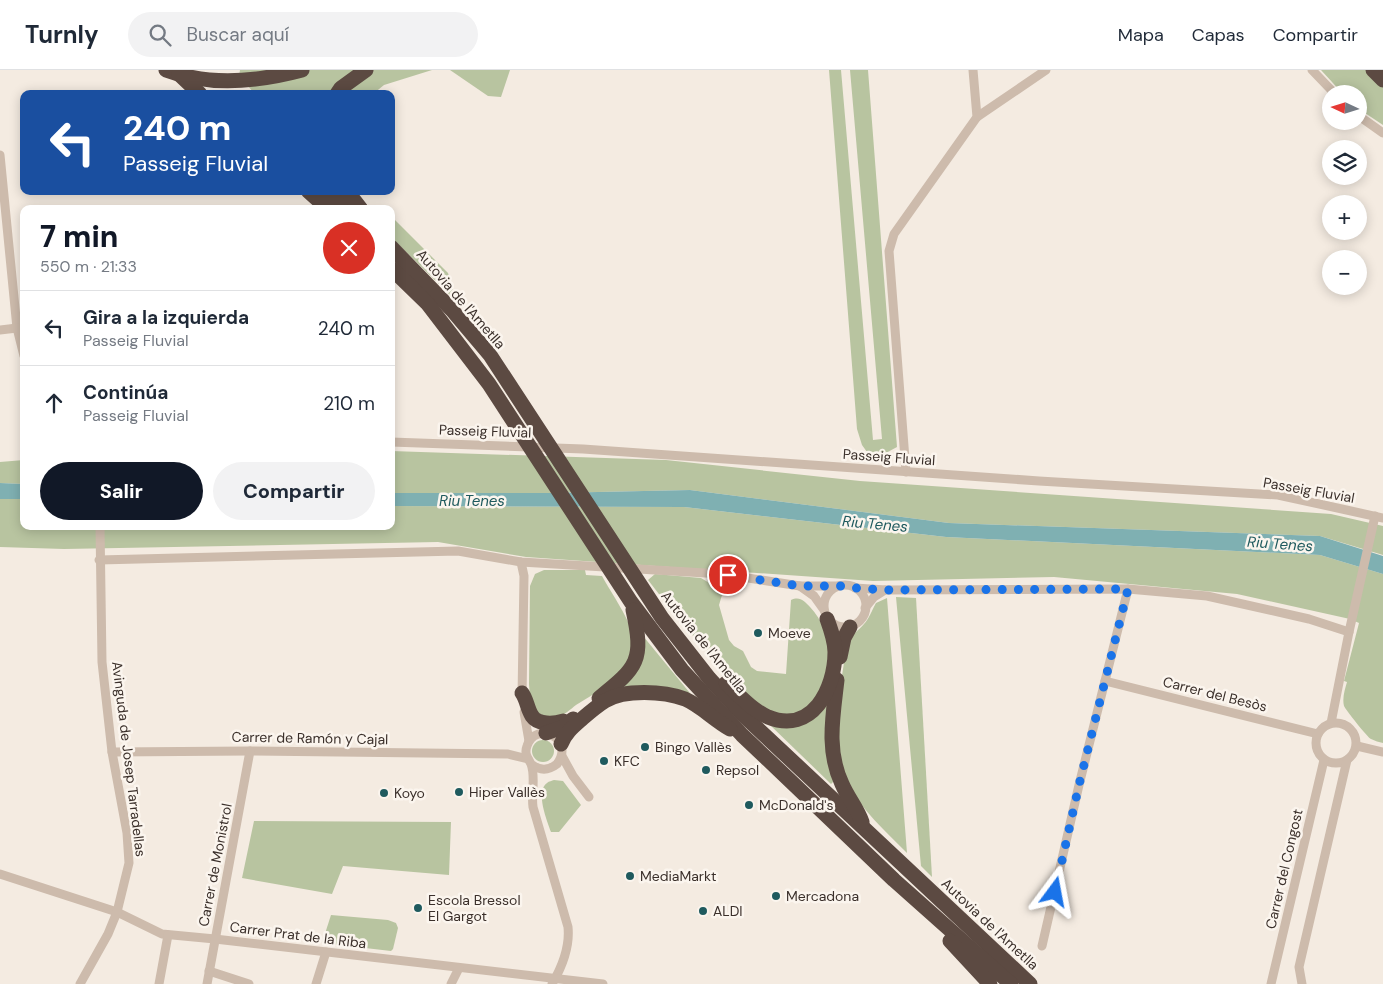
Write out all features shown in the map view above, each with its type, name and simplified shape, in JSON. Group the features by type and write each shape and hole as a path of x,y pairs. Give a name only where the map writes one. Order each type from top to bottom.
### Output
{"highway":[{"path":"166,70 181,75 213,80 272,78 302,70"},
{"path":"175,70 196,90"},
{"path":"198,70 219,90"},
{"path":"340,90 366,70"},
{"path":"1373,70 1383,80"},
{"path":"312,195 324,205"},
{"path":"332,195 343,205"},
{"path":"350,195 358,205"},
{"name":"Autovia de l'Ametlla","path":"395,250 452,310 490,355 645,593 678,640 741,713 1030,984"},
{"name":"Autovia de l'Ametlla","path":"395,272 427,303 490,384 631,602 682,670 742,735 894,880 1011,984"},
{"path":"544,733 563,727 617,684 631,669 638,656 639,644 631,602"},
{"path":"678,640 761,713 779,720 797,720 815,710 826,695 835,654 834,642 826,615"},
{"path":"850,627 842,644 831,741 835,767 841,783 858,810 865,828"},
{"path":"522,693 528,701 532,716 545,723 559,722 580,713"},
{"path":"561,750 567,732 605,701 634,693 662,694 682,698 716,721 742,735"},
{"path":"894,880 909,900 990,984"}],"street":[{"path":"973,70 977,117"},
{"path":"906,472 889,251 894,234 977,117 1046,70"},
{"path":"1312,70 1326,85"},
{"path":"1368,122 1383,133"},
{"path":"0,155 17,328 20,340"},
{"path":"0,330 17,328"},
{"name":"Passeig Fluvial","path":"395,442 583,449 906,472 1278,495 1379,517"},
{"path":"1332,723 1349,632 1379,517"},
{"name":"Avinguda de Josep Tarradellas","path":"80,984 108,934 129,863 125,823 112,752 102,662 100,530"},
{"path":"99,560 458,551 521,562 722,574 800,586 848,586 886,590 1128,589 1207,596 1309,619 1349,632"},
{"path":"521,562 524,576 522,693 533,784 533,807 570,939 554,981"},
{"path":"800,586 814,596 826,615 838,626 850,627 861,620 865,608 874,597 886,590"},
{"path":"826,615 824,603 827,595 833,589 840,586"},
{"path":"855,588 863,596 865,608"},
{"path":"1042,946 1079,785 1128,589"},
{"name":"Carrer del Besòs","path":"1105,681 1318,734"},
{"path":"527,722 556,738 573,776 589,797"},
{"path":"1332,723 1341,723 1350,728 1356,739 1357,746 1352,756 1340,763 1324,760 1317,749 1318,734 1322,728 1332,723"},
{"path":"528,744 535,736 544,733"},
{"name":"Carrer de Ramón y Cajal","path":"508,754 528,744"},
{"path":"1357,746 1383,752"},
{"path":"533,784 557,764 561,750"},
{"name":"Carrer de Ramón y Cajal","path":"112,752 250,751 508,754 529,762"},
{"name":"Carrer de Monistrol","path":"207,984 250,751"},
{"name":"Carrer del Congost","path":"1271,984 1324,760"},
{"path":"1302,984 1300,967 1347,760"},
{"path":"529,762 536,768 549,769 573,776"},
{"name":"Carrer Prat de la Riba","path":"0,874 116,912 162,934 326,952 554,981 603,984"},
{"path":"159,984 168,935"},
{"path":"316,984 326,952"},
{"path":"452,984 459,968"},
{"path":"209,971 249,984"}],"green space":[{"path":"240,70 266,70 299,75 300,70 432,70 384,85 378,90 251,90 239,76"},
{"path":"450,70 510,70 501,97 488,96"},
{"path":"829,70 841,70 873,440 882,439 850,70 868,70 897,447 884,454 867,452 862,445 857,429"},
{"path":"1321,70 1383,70 1383,125 1368,115 1368,85 1335,85"},
{"path":"395,220 448,273 456,301 395,241"},
{"path":"395,451 666,460 860,481 1331,514 1383,526 1383,555 1320,536 949,523 690,490 551,493 395,493"},
{"path":"20,460 20,484 0,483 0,462"},
{"path":"0,499 20,499 20,530 395,530 395,506 684,507 946,537 1320,555 1383,574 1383,743 1369,737 1343,703 1347,682 1344,681 1359,623 1350,619 1237,594 1054,577 873,581 526,557 438,542 64,549 0,547"},
{"path":"544,570 585,570 586,575 602,576 629,623 633,638 629,661 615,679 564,714 554,717 531,710 529,684 530,586 535,574"},
{"path":"655,574 701,578 711,584 722,595 719,605 729,640 734,646 743,651 751,667 757,671 786,674 791,600 799,599 806,603 821,623 828,642 829,651 827,671 810,708 789,716 770,712 753,700 683,625 648,580"},
{"path":"896,597 916,598 932,877 921,866"},
{"path":"887,598 907,853 874,820 853,793 841,768 838,751 838,714 847,642 866,622 876,603"},
{"path":"643,636 694,698 616,691"},
{"path":"830,699 834,781 831,784 769,724"},
{"path":"543,740 551,743 554,751 551,759 543,762 535,759 532,751 535,743"},
{"path":"554,780 563,781 581,805 559,832 551,832 542,799 544,787 548,782"},
{"path":"254,821 451,822 449,875 343,866 332,894 242,878"},
{"path":"331,915 388,920 396,923 398,928 393,949 391,951 322,943"}],"water":[{"path":"0,483 20,484 20,499 0,499"},
{"name":"Riu Tenes","path":"690,490 949,523 1320,536 1383,556 1383,574 1320,555 946,537 684,507 395,506 395,493 551,493"}],"place":[{"name":"Moeve","path":"758,633"},
{"name":"Bingo Vallès","path":"645,747"},
{"name":"KFC","path":"604,761"},
{"name":"Repsol","path":"706,770"},
{"name":"Hiper Vallès","path":"459,792"},
{"name":"Koyo","path":"384,793"},
{"name":"McDonald's","path":"749,805"},
{"name":"MediaMarkt","path":"630,876"},
{"name":"Mercadona","path":"776,896"},
{"name":"Escola Bressol El Gargot","path":"418,908"},
{"name":"ALDI","path":"703,911"}],"route":[{"path":"728,575 800,586 848,586 886,590 1128,589 1079,785 1055,892"}]}
